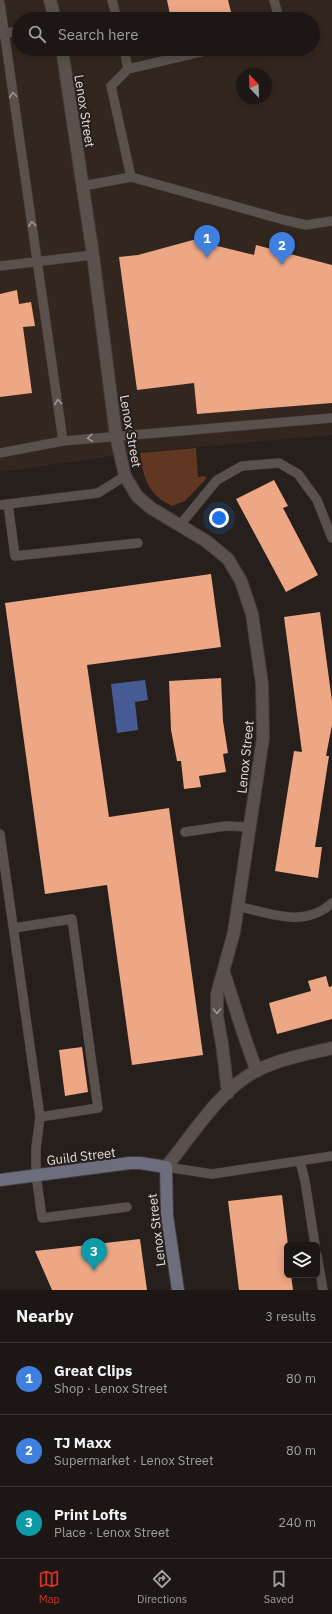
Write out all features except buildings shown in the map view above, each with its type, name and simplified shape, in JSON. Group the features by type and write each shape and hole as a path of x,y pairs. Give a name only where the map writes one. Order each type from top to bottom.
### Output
{"street":[{"path":"50,0 53,12"},
{"name":"Lenox Street","path":"63,56 93,255 116,436 125,476 137,496 151,508 206,541 228,559 241,581 252,614 262,684 264,721 263,741 234,932 217,994 217,1016 228,1093"},
{"path":"224,973 236,1007 243,1036 256,1071"},
{"path":"166,1167 204,1117 244,1079 256,1071 283,1061 332,1048"},
{"name":"Guild Street","path":"0,1180 135,1163 166,1167"},
{"name":"Lenox Street","path":"166,1167 167,1216 178,1290"}],"lane":[{"path":"112,0 115,12"},
{"path":"274,0 277,12"},
{"path":"0,3 2,34 64,441"},
{"path":"2,34 12,32"},
{"path":"125,56 128,69"},
{"path":"131,177 111,86 128,69 184,56"},
{"path":"83,186 131,177 306,225 332,221"},
{"path":"0,266 93,255"},
{"path":"0,453 64,441 332,418"},
{"path":"180,525 217,480 242,466 279,463 298,474 317,500 332,538"},
{"path":"125,476 98,492 4,505 15,556 138,543"},
{"path":"185,832 226,826 250,827"},
{"path":"0,834 40,1117 36,1148 36,1176 42,1218 127,1207"},
{"path":"238,906 297,919 324,910 332,903"},
{"path":"14,928 72,919 98,1108 40,1117"},
{"path":"166,1167 212,1174 332,1156"},
{"path":"300,1161 305,1181 315,1242"},
{"path":"320,1272 323,1290"}],"shaded area":[{"path":"0,0 332,0 332,435 140,452 0,472"},
{"path":"196,448 198,477 205,476 206,479 185,501 172,506 164,502 152,491 148,484 143,470 140,453"}],"water":[{"path":"145,680 148,700 135,702 138,730 117,733 111,684"}],"place":[{"name":"Great Clips","path":"207,258"},
{"name":"TJ Maxx","path":"282,265"},
{"name":"Print Lofts","path":"94,1271"}]}
